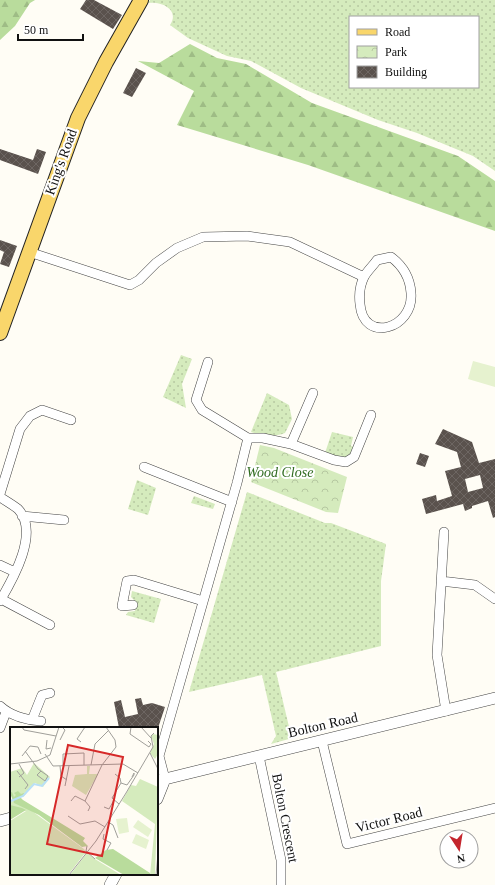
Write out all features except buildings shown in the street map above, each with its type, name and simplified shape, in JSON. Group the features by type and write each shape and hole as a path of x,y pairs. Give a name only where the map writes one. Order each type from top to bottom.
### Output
{"main road":[{"name":"King's Road","path":"0,333 78,118 106,62 141,0"}],"street":[{"path":"29,252 130,284 139,280 156,263 177,248 202,237 247,236 290,242 364,277"},
{"path":"391,257 402,265 410,283 412,302 405,317 393,326 381,329 368,324 361,314 359,296 364,277 377,260 391,257"},
{"path":"208,362 196,400 202,410 248,438 263,438 291,444 334,460 346,462 354,457 371,415"},
{"path":"291,444 313,393"},
{"path":"0,494 20,429 30,416 42,410 71,420"},
{"path":"158,794 161,780 159,756 232,502 248,438"},
{"path":"144,467 232,502"},
{"path":"0,497 18,510 22,516 26,539 23,555 1,600 50,625"},
{"path":"22,516 64,520"},
{"path":"444,532 436,655 446,711"},
{"path":"0,565 15,572"},
{"path":"133,605 122,606 127,582 134,580 203,602"},
{"path":"441,581 475,586 495,599"},
{"path":"0,728 3,709 36,721 42,695 50,693"},
{"name":"Bolton Road","path":"161,780 495,698"},
{"name":"Victor Road","path":"322,741 348,844 495,808"},
{"name":"Bolton Crescent","path":"259,756 281,860 281,885"},
{"path":"0,821 10,818"},
{"path":"110,885 115,875"}],"green space":[{"path":"0,0 35,0 30,3 15,26 0,40"},
{"path":"150,0 495,0 495,171 473,156 417,133 378,120 301,88 251,61 227,56 188,38 170,25 173,15 168,8 159,3 148,3"},
{"path":"190,44 217,58 246,64 312,103 458,156 495,181 495,231 308,165 177,125 194,91 138,61 159,63"},
{"path":"181,355 192,359 182,384 186,408 163,397"},
{"path":"473,361 495,367 495,387 468,379"},
{"path":"267,393 289,405 292,419 285,433 268,436 251,432"},
{"path":"332,432 353,437 351,446 358,448 348,459 324,456"},
{"name":"Wood Close","path":"260,445 274,448 347,477 338,513 326,512 251,482"},
{"path":"137,480 156,488 148,515 128,509"},
{"path":"247,492 325,523 331,523 386,544 381,581 381,646 276,672 290,731 296,737 271,744 276,736 262,675 189,692"},
{"path":"194,496 215,504 213,509 191,503"},
{"path":"132,591 161,599 154,623 126,615 128,612 135,611 137,603 131,597"}]}
